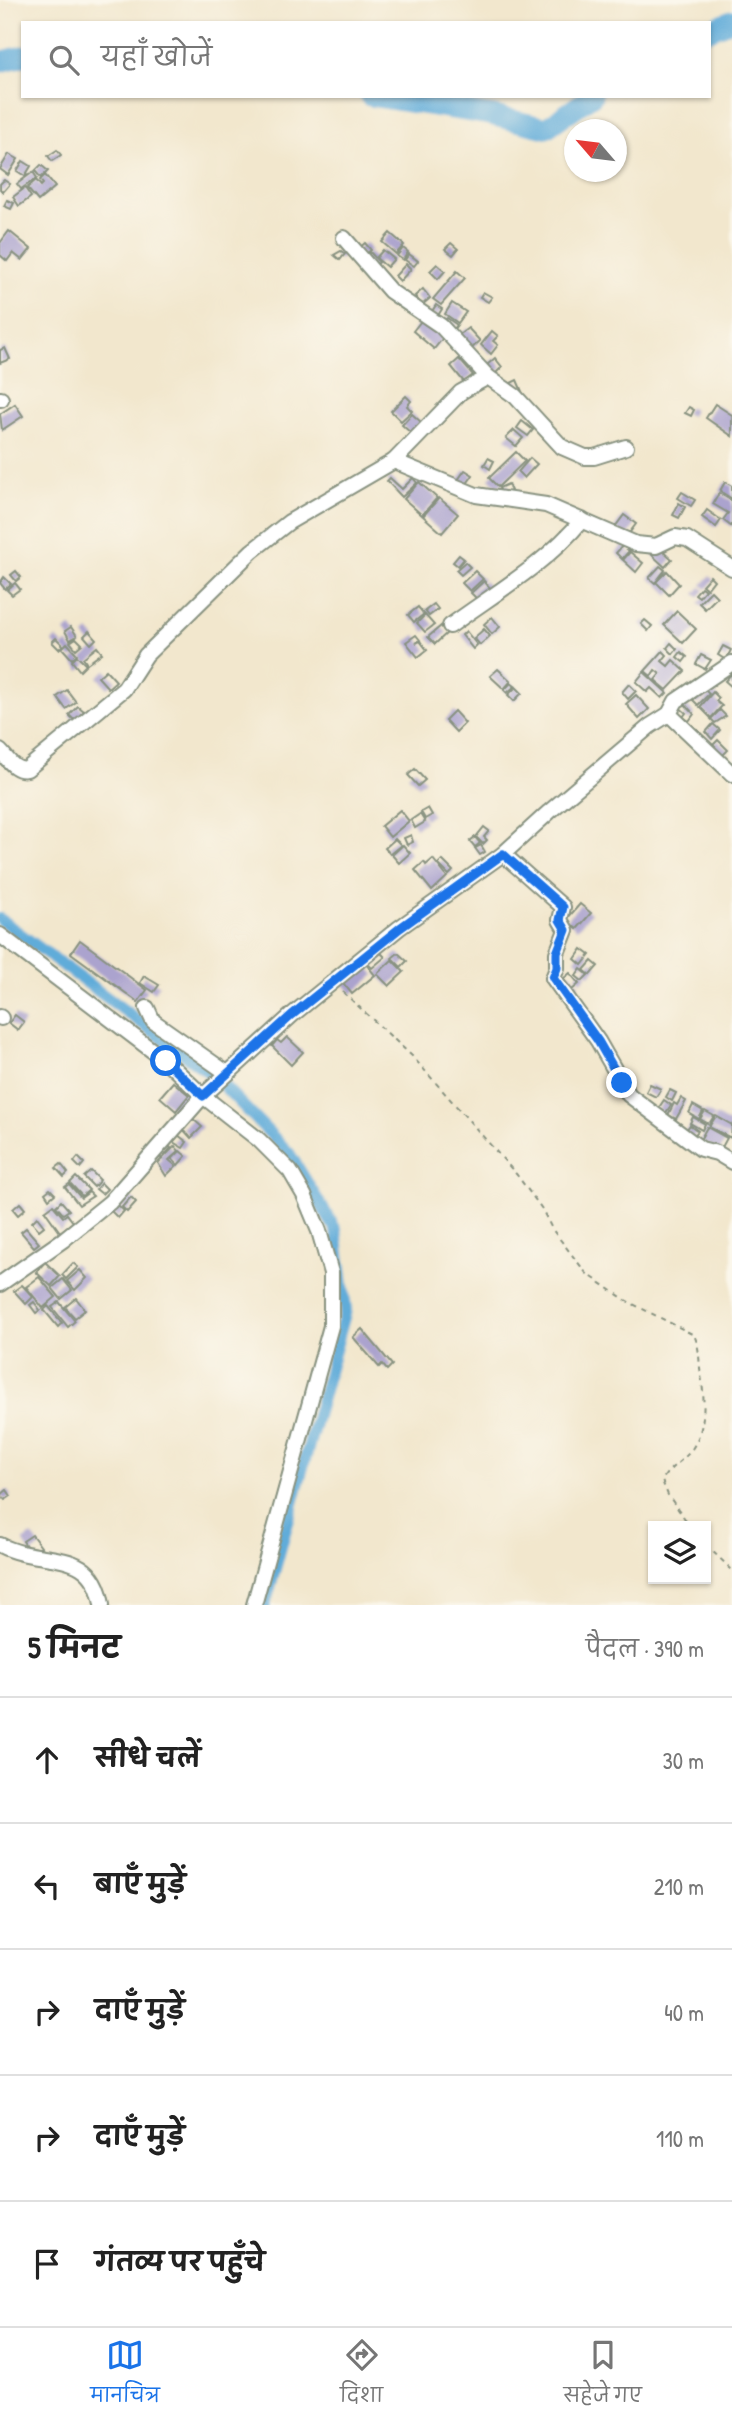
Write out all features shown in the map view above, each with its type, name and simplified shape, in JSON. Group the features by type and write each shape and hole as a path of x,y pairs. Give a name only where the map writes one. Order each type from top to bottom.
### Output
{"street":[{"path":"344,238 390,291 441,326 488,377 515,396 552,438 568,451 594,457 626,447"},
{"path":"0,751 15,767 27,769 124,690 146,655 252,551 289,522 394,461 461,392 488,377"},
{"path":"394,461 461,490 536,502 648,547 679,536 732,568"},
{"path":"450,626 539,562 582,520"},
{"path":"0,1284 63,1240 110,1202 207,1092 292,1015 400,928 503,854 650,726 669,714 676,701 732,663"},
{"path":"669,714 732,774"},
{"path":"503,854 563,907 560,920 566,930 557,953 557,968 553,978 598,1041 629,1095 701,1149 717,1153 732,1162"},
{"path":"0,935 207,1092 259,1140 290,1171 304,1195 319,1231 331,1273 331,1326 254,1605"},
{"path":"147,1008 153,1021 226,1074"},
{"path":"0,1545 80,1566 97,1581 102,1605"}],"path":[{"path":"339,977 338,987 412,1056 527,1187 552,1229 586,1273 627,1301 694,1335 698,1344 704,1387 702,1422 692,1448 662,1481 668,1495 686,1521"},
{"path":"711,1550 732,1570"}],"building":[{"path":"57,150 61,155 52,161 48,156"},
{"path":"9,154 18,159 8,175 0,169"},
{"path":"23,161 31,166 25,176 17,171"},
{"path":"41,165 48,171 41,178 35,171"},
{"path":"33,172 37,178 21,189 17,184"},
{"path":"45,175 55,187 38,201 27,188 36,180 41,186 43,184 40,180"},
{"path":"4,180 10,184 3,192 0,184"},
{"path":"25,188 31,197 19,206 13,197"},
{"path":"7,200 14,203 11,209 4,206"},
{"path":"9,231 31,249 22,260 13,253 7,261 0,255 0,243"},
{"path":"390,233 404,245 396,254 382,242"},
{"path":"365,243 371,250 363,256 357,250"},
{"path":"451,243 458,249 453,255 445,249"},
{"path":"403,248 408,252 403,260 397,256"},
{"path":"383,250 394,259 387,267 376,258"},
{"path":"341,251 345,254 340,260 334,255"},
{"path":"370,252 379,262 374,268 364,258"},
{"path":"409,254 418,261 414,266 405,260"},
{"path":"406,264 411,269 400,281 395,276"},
{"path":"437,264 445,271 438,279 430,271"},
{"path":"457,271 465,278 441,305 433,299"},
{"path":"423,289 430,298 422,305 415,296"},
{"path":"483,292 492,297 488,302 480,297"},
{"path":"452,303 466,312 458,323 445,314"},
{"path":"436,305 442,309 437,317 431,313"},
{"path":"425,316 446,334 434,349 413,331"},
{"path":"447,318 457,325 453,330 443,323"},
{"path":"468,328 480,341 471,349 459,335"},
{"path":"492,331 498,336 493,341 498,345 491,354 481,345"},
{"path":"5,348 10,359 0,363 0,350"},
{"path":"495,358 502,367 495,374 487,365"},
{"path":"459,359 473,375 464,382 451,366"},
{"path":"517,380 524,396 518,399 511,383"},
{"path":"406,396 411,401 407,406 412,411 401,421 391,411"},
{"path":"15,404 23,416 2,430 0,414"},
{"path":"715,404 732,415 732,436 706,418"},
{"path":"689,407 694,410 691,416 685,413"},
{"path":"412,414 421,422 411,433 402,425"},
{"path":"522,421 533,430 528,436 517,428"},
{"path":"514,430 523,438 516,446 506,438"},
{"path":"516,452 525,461 498,487 489,478"},
{"path":"488,458 494,461 490,469 484,465"},
{"path":"530,458 537,464 524,478 518,472"},
{"path":"465,470 473,475 466,485 458,480"},
{"path":"390,478 402,489 413,478 417,483 402,497 387,481"},
{"path":"419,482 437,498 422,515 404,499"},
{"path":"725,482 732,486 732,499 720,491"},
{"path":"508,484 511,491 502,495 499,488"},
{"path":"682,492 695,500 691,506 678,498"},
{"path":"719,493 732,501 732,527 723,520 728,513 713,504"},
{"path":"439,498 458,514 442,533 423,516"},
{"path":"679,503 685,507 679,518 673,515"},
{"path":"707,510 721,520 716,527 702,517"},
{"path":"624,515 636,524 627,536 615,527"},
{"path":"623,545 629,551 622,559 616,553"},
{"path":"659,547 672,559 665,567 652,555"},
{"path":"630,552 643,563 636,572 623,560"},
{"path":"459,555 464,559 458,566 453,562"},
{"path":"465,562 470,567 461,575 456,570"},
{"path":"660,566 665,570 655,583 649,578"},
{"path":"16,571 21,577 16,581 11,575"},
{"path":"475,571 483,579 470,591 462,583"},
{"path":"667,571 679,584 669,595 656,582"},
{"path":"710,576 714,580 707,589 702,585"},
{"path":"4,577 11,584 5,589 0,583"},
{"path":"484,581 491,589 479,601 471,593"},
{"path":"15,583 20,589 12,595 7,590"},
{"path":"701,587 705,590 699,597 695,594"},
{"path":"711,591 717,597 705,609 699,603"},
{"path":"434,604 438,609 429,616 425,611"},
{"path":"418,607 424,614 414,622 408,615"},
{"path":"677,611 696,629 683,643 664,625"},
{"path":"425,615 434,625 425,632 417,623"},
{"path":"492,617 500,627 492,634 484,624"},
{"path":"645,620 652,626 648,631 641,624"},
{"path":"441,626 447,633 435,644 428,637"},
{"path":"71,627 77,636 70,640 65,631"},
{"path":"484,629 490,636 480,645 474,638"},
{"path":"89,631 96,639 91,644 84,636"},
{"path":"466,631 477,645 473,649 462,635"},
{"path":"416,635 420,640 416,643 420,641 427,650 418,657 406,642"},
{"path":"56,638 63,645 59,649 52,642"},
{"path":"76,638 82,644 76,649 70,642"},
{"path":"67,643 77,654 72,659 62,648"},
{"path":"671,643 677,649 673,654 667,648"},
{"path":"723,646 731,650 726,660 718,655"},
{"path":"97,647 102,653 87,664 83,658"},
{"path":"663,651 667,655 662,661 668,666 673,660 685,671 667,690 655,680 660,674 655,670 651,676 645,671"},
{"path":"681,652 687,657 683,662 677,657"},
{"path":"701,655 711,660 705,669 696,664"},
{"path":"77,656 86,665 80,671 72,661"},
{"path":"498,669 511,681 504,689 490,676"},
{"path":"106,670 116,681 108,688 98,677"},
{"path":"644,672 667,693 662,698 651,688 647,692 636,682"},
{"path":"732,673 732,687 725,681"},
{"path":"511,683 515,686 507,693 504,690"},
{"path":"629,684 636,691 628,699 622,692"},
{"path":"516,687 522,693 514,701 508,695"},
{"path":"704,689 709,694 698,705 693,700"},
{"path":"67,690 76,702 66,709 57,697"},
{"path":"713,692 719,698 716,701 722,706 711,718 700,707"},
{"path":"636,695 649,709 639,719 626,704"},
{"path":"683,702 694,714 689,721 683,717 686,713 679,707"},
{"path":"78,706 84,711 75,721 69,715"},
{"path":"720,710 726,716 715,723 711,719"},
{"path":"454,711 465,723 456,732 445,720"},
{"path":"713,724 720,730 712,739 706,732"},
{"path":"718,740 728,750 721,757 711,747"},
{"path":"415,769 425,780 418,786 408,775"},
{"path":"428,808 432,815 425,819 421,812"},
{"path":"400,810 409,821 390,837 381,826"},
{"path":"420,814 425,822 415,828 411,820"},
{"path":"484,827 489,831 483,844 476,837"},
{"path":"411,835 413,842 407,845 404,838"},
{"path":"475,837 480,843 475,847 470,841"},
{"path":"395,839 401,845 390,854 385,848"},
{"path":"403,845 410,853 399,863 392,855"},
{"path":"481,845 485,852 480,855 475,848"},
{"path":"433,859 447,877 432,891 415,870 424,862 426,865"},
{"path":"442,860 453,871 449,875 438,864"},
{"path":"580,904 591,913 577,929 566,920"},
{"path":"80,940 147,990 138,1002 71,953"},
{"path":"582,949 590,955 582,965 575,959"},
{"path":"381,953 385,957 372,968 368,964"},
{"path":"398,953 407,961 401,967 392,958"},
{"path":"392,960 404,972 389,986 377,974"},
{"path":"592,961 598,966 590,975 584,970"},
{"path":"366,964 375,975 352,994 343,983"},
{"path":"581,969 588,975 582,981 576,976"},
{"path":"570,973 579,984 572,990 563,979"},
{"path":"144,976 159,985 154,992 140,983"},
{"path":"15,1015 24,1022 18,1030 9,1023"},
{"path":"287,1037 303,1052 291,1065 272,1046 277,1040 281,1043"},
{"path":"173,1082 189,1095 176,1111 160,1097"},
{"path":"650,1084 661,1089 656,1097 646,1092"},
{"path":"670,1090 676,1093 672,1101 666,1097"},
{"path":"681,1098 686,1101 676,1119 668,1115 674,1103 677,1105"},
{"path":"664,1100 671,1105 665,1114 658,1109"},
{"path":"693,1105 703,1111 699,1119 689,1113"},
{"path":"705,1111 714,1116 709,1124 700,1119"},
{"path":"716,1116 732,1125 731,1138 709,1127"},
{"path":"693,1117 705,1124 702,1130 690,1123"},
{"path":"192,1118 202,1127 191,1138 182,1128"},
{"path":"690,1125 698,1131 693,1137 685,1131"},
{"path":"707,1127 727,1138 720,1151 700,1140"},
{"path":"178,1135 187,1142 183,1148 173,1142"},
{"path":"168,1145 171,1148 162,1159 159,1156"},
{"path":"175,1146 179,1151 169,1160 176,1166 166,1176 158,1163"},
{"path":"180,1151 186,1156 178,1165 172,1159"},
{"path":"78,1157 84,1163 80,1168 74,1162"},
{"path":"61,1164 68,1173 64,1177 56,1168"},
{"path":"91,1171 100,1180 94,1187 84,1177"},
{"path":"76,1177 89,1190 82,1196 70,1183"},
{"path":"101,1183 107,1189 102,1194 96,1189"},
{"path":"69,1184 81,1198 89,1192 93,1196 79,1205 65,1187"},
{"path":"50,1189 55,1194 49,1199 45,1193"},
{"path":"131,1197 136,1202 127,1212 122,1207"},
{"path":"61,1201 69,1210 63,1214 56,1206"},
{"path":"20,1203 25,1209 18,1215 13,1209"},
{"path":"116,1203 124,1211 118,1218 110,1210"},
{"path":"53,1205 63,1217 67,1214 73,1222 60,1232 45,1211"},
{"path":"37,1217 44,1226 39,1230 32,1222"},
{"path":"26,1228 39,1243 34,1247 21,1232"},
{"path":"45,1262 60,1276 51,1286 36,1272"},
{"path":"73,1263 78,1267 66,1279 62,1275"},
{"path":"80,1270 87,1278 75,1290 67,1281"},
{"path":"39,1277 56,1297 43,1308 26,1287"},
{"path":"63,1279 72,1290 61,1299 52,1288"},
{"path":"22,1285 33,1297 26,1304 14,1291"},
{"path":"76,1298 85,1310 75,1318 65,1307"},
{"path":"34,1302 40,1310 36,1313 30,1305"},
{"path":"59,1302 75,1321 68,1327 52,1307"},
{"path":"48,1306 62,1323 58,1327 44,1310"},
{"path":"362,1329 392,1365 387,1370 382,1364 379,1367 353,1337"},
{"path":"7,1490 11,1496 5,1500 1,1495"},
{"path":"32,1535 41,1547 31,1554 23,1541"}],"waterway":[{"path":"711,29 732,20"},
{"path":"0,62 21,57"},
{"path":"383,98 490,115 546,128 589,98"},
{"path":"0,919 215,1077 289,1153 336,1230 346,1310 265,1605"}],"route":[{"path":"166,1061 203,1096 292,1015 400,928 503,854 563,907 560,920 566,930 557,953 557,968 553,978 598,1041 622,1083"}]}
